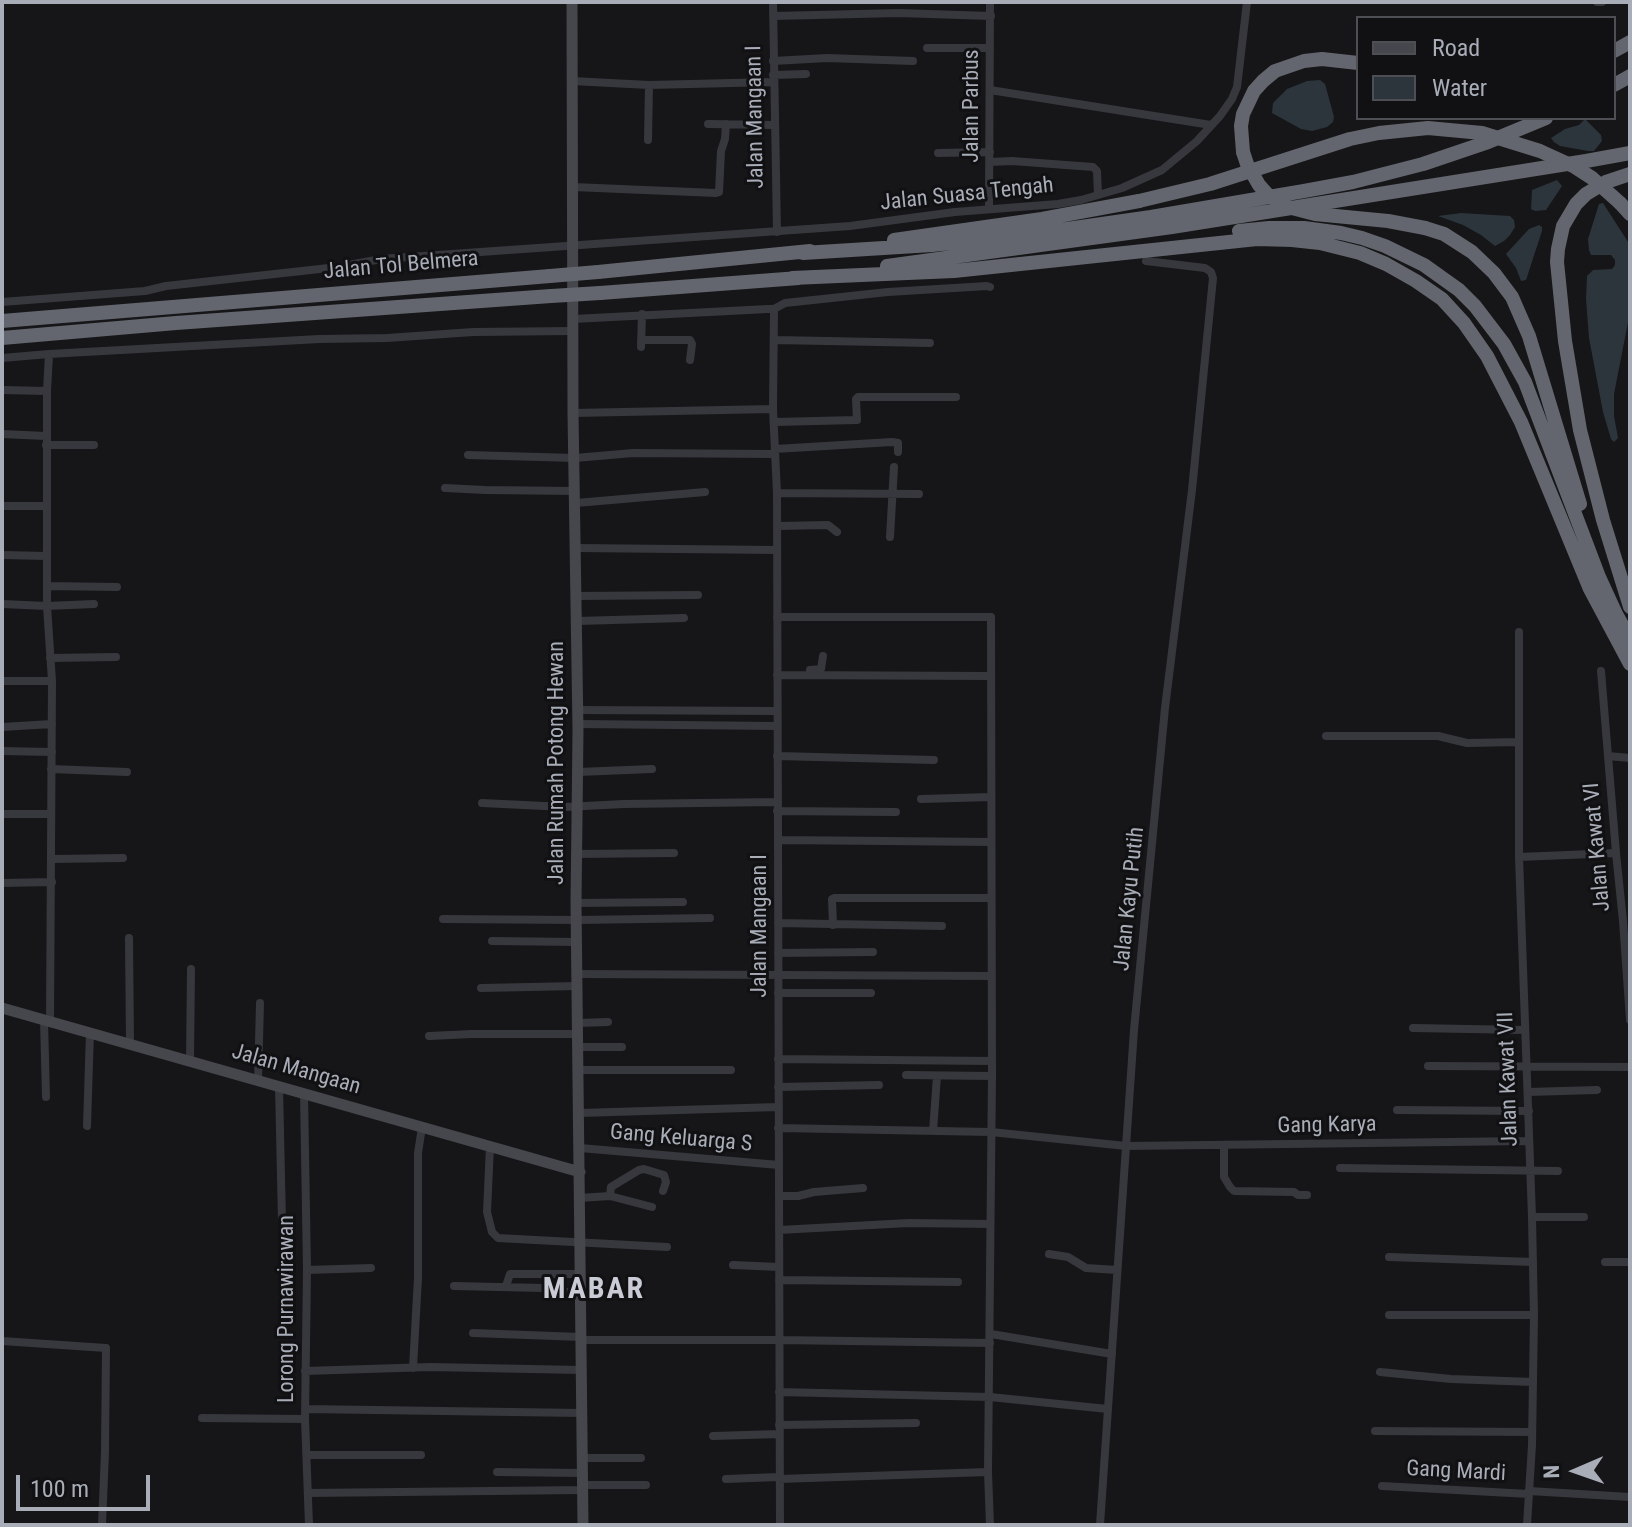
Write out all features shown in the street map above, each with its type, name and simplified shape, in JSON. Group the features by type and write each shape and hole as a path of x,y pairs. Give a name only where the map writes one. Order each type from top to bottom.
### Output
{"highway":[{"path":"1356,63 1322,59 1304,61 1275,71 1263,81 1254,91 1243,114 1242,139 1247,164 1259,185 1278,201 1303,212 1406,223 1444,234 1472,252 1494,273 1518,309 1529,336 1600,566 1630,639"},
{"path":"803,253 1018,236 1151,217 1353,182 1456,154 1541,120"},
{"path":"803,253 1042,219 1139,201 1210,184 1350,139 1410,128 1463,130 1503,138 1558,158 1592,178 1630,214"},
{"path":"792,278 1058,244 1630,153"},
{"path":"1630,174 1596,188 1569,213 1560,237 1557,277 1577,416 1590,474 1630,607"},
{"path":"1033,263 1221,233 1288,227 1362,238 1424,265 1459,290 1475,306 1515,362 1534,404 1599,577 1630,639"},
{"path":"792,278 954,271 1219,242 1277,239 1334,246 1360,253 1401,271 1442,299 1487,356 1521,422 1604,617 1630,664"},
{"name":"Jalan Tol Belmera","path":"2,321 803,253"},
{"name":"Jalan Tol Belmera","path":"2,338 792,278"}],"street":[{"name":"Jalan Rumah Potong Hewan","path":"572,2 573,413 578,710 576,903 583,1525"},
{"name":"Jalan Mangaan I","path":"773,2 777,232"},
{"name":"Jalan Parbus","path":"989,209 990,2"},
{"name":"Jalan Suasa Tengah","path":"2,302 145,291 381,259 850,226 1081,200 1122,188 1162,170 1211,125 1232,99 1237,87 1247,2"},
{"path":"773,16 899,13 991,16"},
{"path":"927,48 990,48"},
{"path":"773,61 827,58 913,61"},
{"path":"572,81 649,85 806,74"},
{"path":"648,140 649,85"},
{"path":"990,90 1211,125"},
{"path":"708,124 774,125"},
{"path":"573,187 719,192 726,124"},
{"path":"938,153 1093,167 1097,171 1098,195"},
{"name":"Jalan Kayu Putih","path":"1100,1525 1134,1030 1165,708 1186,545 1213,278 1205,268 1146,261"},
{"path":"2,358 573,325 642,314 774,309 785,303 888,292 990,287"},
{"name":"Jalan Mangaan I","path":"774,309 780,1525"},
{"path":"642,314 641,343 690,340 690,360"},
{"path":"775,340 930,343"},
{"path":"46,1097 52,882 52,681 47,606 46,440 49,354"},
{"path":"2,390 47,391"},
{"path":"775,422 856,420 858,397 956,397"},
{"path":"573,413 773,409"},
{"path":"2,434 94,445"},
{"path":"468,455 575,458 633,453 775,451 892,442 898,443 898,452"},
{"path":"890,537 894,467"},
{"path":"445,488 576,497 705,492"},
{"path":"777,493 919,494"},
{"path":"2,506 47,506"},
{"path":"777,526 828,525 837,532"},
{"path":"576,548 777,550"},
{"path":"2,555 47,556"},
{"path":"48,586 117,587"},
{"path":"576,596 698,595"},
{"path":"2,604 94,604"},
{"path":"777,617 991,617 990,1525"},
{"path":"577,621 684,618"},
{"name":"Jalan Kawat VII","path":"1519,632 1519,857 1534,1315 1527,1525"},
{"path":"777,673 819,670 823,666 823,656"},
{"path":"50,658 116,657"},
{"name":"Jalan Kawat VI","path":"1601,671 1630,1020"},
{"path":"777,673 991,676"},
{"path":"2,681 52,681"},
{"path":"578,710 777,711"},
{"path":"2,727 52,724"},
{"path":"578,724 777,726"},
{"path":"1326,736 1438,736 1467,743 1519,742"},
{"path":"2,751 52,752"},
{"path":"777,756 934,760"},
{"path":"1608,756 1630,758"},
{"path":"51,769 127,772"},
{"path":"578,772 652,769"},
{"path":"921,799 991,797"},
{"path":"482,803 777,807 896,812"},
{"path":"2,816 51,814"},
{"path":"778,840 991,842"},
{"path":"578,854 674,853"},
{"path":"1519,857 1616,853"},
{"path":"52,859 123,858"},
{"path":"2,883 52,882"},
{"path":"833,925 834,898 991,898"},
{"path":"576,903 683,902"},
{"path":"635,903 635,918"},
{"path":"443,919 710,918"},
{"path":"778,923 942,926"},
{"path":"129,938 130,1044"},
{"path":"492,941 577,942"},
{"path":"778,953 873,952"},
{"path":"190,1061 191,969"},
{"path":"481,988 578,980 992,976"},
{"path":"778,993 871,993"},
{"path":"258,1080 260,1003"},
{"name":"Jalan Mangaan","path":"2,1008 580,1172"},
{"path":"578,1035 608,1022"},
{"path":"1413,1028 1525,1030"},
{"path":"87,1126 90,1032"},
{"path":"429,1036 578,1035 622,1047"},
{"path":"778,1059 992,1061"},
{"path":"931,1060 934,1076 933,1131"},
{"path":"1428,1066 1630,1067"},
{"path":"579,1070 731,1070"},
{"path":"906,1075 992,1076"},
{"path":"778,1087 879,1085"},
{"path":"279,1086 282,1222"},
{"path":"1528,1092 1597,1090"},
{"name":"Lorong Purnawirawan","path":"304,1093 307,1270 305,1414 309,1525"},
{"path":"580,1113 778,1107"},
{"path":"1397,1110 1529,1111"},
{"path":"413,1368 418,1278 418,1153 422,1127"},
{"name":"Gang Karya","path":"778,1128 991,1132 1126,1146 1529,1141"},
{"path":"1224,1145 1224,1177 1234,1191 1307,1195"},
{"path":"490,1146 487,1209 494,1235 502,1240 667,1247"},
{"name":"Gang Keluarga S","path":"580,1148 779,1165"},
{"path":"1340,1168 1558,1171"},
{"path":"610,1196 611,1187 644,1169 664,1175 666,1182 663,1191"},
{"path":"779,1196 863,1188"},
{"path":"579,1198 610,1196 652,1207"},
{"path":"1532,1217 1584,1217"},
{"path":"779,1230 909,1223 990,1224"},
{"path":"1049,1254 1068,1257 1086,1268 1117,1270"},
{"path":"1389,1257 1533,1262"},
{"path":"1605,1262 1630,1262"},
{"path":"733,1265 779,1267"},
{"path":"307,1270 371,1268"},
{"path":"506,1286 510,1274 580,1274"},
{"path":"779,1280 958,1282"},
{"path":"454,1286 506,1286 581,1292"},
{"path":"1389,1315 1534,1315"},
{"path":"473,1333 581,1338 990,1339 1112,1354"},
{"path":"2,1341 106,1348 102,1525"},
{"path":"305,1371 413,1368 581,1370"},
{"path":"1380,1372 1533,1382"},
{"path":"779,1392 990,1397 1108,1409"},
{"path":"202,1418 305,1414 581,1413"},
{"path":"713,1436 916,1423"},
{"path":"1375,1431 1532,1432"},
{"path":"307,1455 421,1455"},
{"path":"582,1458 641,1458"},
{"path":"497,1472 582,1483"},
{"path":"726,1479 988,1472"},
{"path":"308,1493 582,1483 646,1485"},
{"name":"Gang Mardi","path":"1382,1486 1630,1497"}],"water":[{"path":"1320,80 1325,84 1334,117 1327,127 1312,131 1301,129 1272,113 1273,103 1287,89 1307,81"},
{"path":"1586,120 1601,135 1602,141 1594,151 1560,146 1551,138 1565,129"},
{"path":"1557,180 1562,186 1546,210 1531,209 1532,190"},
{"path":"1603,203 1630,245 1630,312 1614,394 1618,438 1614,442 1603,412 1589,338 1586,299 1587,276 1593,270 1612,269 1615,265 1611,255 1591,255 1589,250 1588,239 1599,204"},
{"path":"1461,213 1510,216 1515,227 1504,241 1495,246 1463,225 1438,216"},
{"path":"1539,225 1542,231 1526,280 1521,281 1506,254 1529,229"}],"district":[{"name":"MABAR","path":"594,1290"}]}
